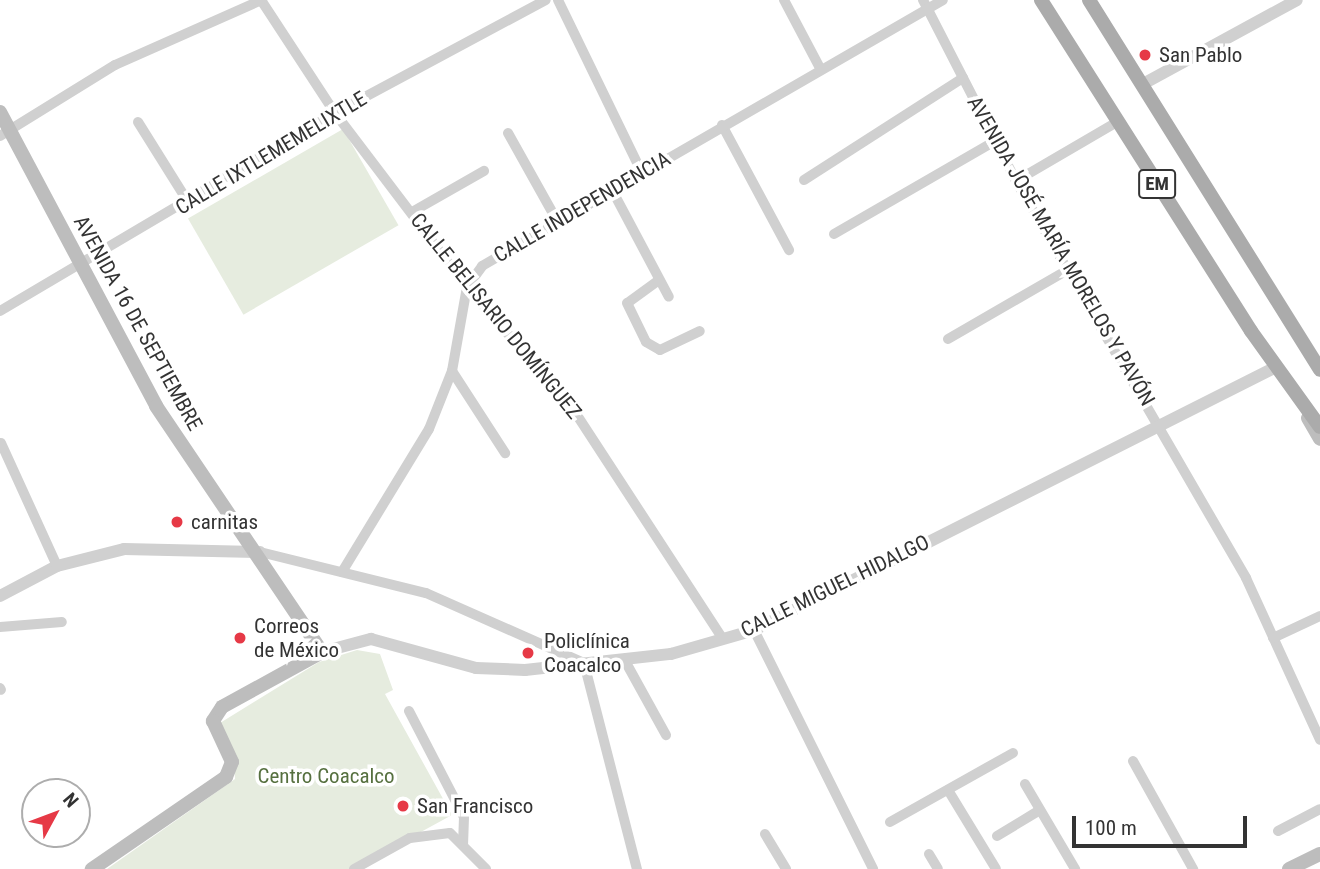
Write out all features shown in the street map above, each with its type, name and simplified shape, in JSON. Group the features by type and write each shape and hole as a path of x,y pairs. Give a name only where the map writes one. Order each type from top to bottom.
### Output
{"main road":[{"name":"EM","path":"1041,0 1276,366 1320,427"},
{"name":"EM","path":"1089,0 1315,349 1320,367"},
{"name":"AVENIDA 16 DE SEPTIEMBRE","path":"0,112 6,134 82,267 156,406 260,552 322,652"},
{"path":"1276,366 1320,439"},
{"path":"95,868 226,777 232,762 213,721 222,707 322,652"},
{"path":"1289,869 1320,854"}],"street":[{"name":"CALLE BELISARIO DOMÍNGUEZ","path":"261,0 335,113 467,287 571,407 723,639"},
{"path":"6,134 115,65 261,0"},
{"name":"CALLE IXTLEMEMELIXTLE","path":"0,311 82,267 335,113 545,0"},
{"path":"558,0 641,171"},
{"path":"784,0 821,70"},
{"name":"CALLE INDEPENDENCIA","path":"467,287 482,266 556,219 821,70 925,5 943,0"},
{"path":"1143,84 1297,0"},
{"name":"AVENIDA JOSÉ MARÍA MORELOS Y PAVÓN","path":"925,5 1016,181 1163,427 1273,638 1320,740"},
{"path":"804,180 962,78"},
{"path":"138,122 188,202"},
{"path":"1016,181 1117,122"},
{"path":"722,125 789,250"},
{"path":"508,133 556,219"},
{"path":"834,234 995,141"},
{"path":"412,212 484,171"},
{"path":"611,188 669,297"},
{"path":"948,339 1069,269"},
{"path":"659,280 627,303 646,342 660,349 700,331"},
{"path":"342,572 429,429 453,372 467,287"},
{"name":"CALLE MIGUEL HIDALGO","path":"322,652 372,639 490,671 624,659 754,630 1163,427 1276,366"},
{"path":"453,372 505,453"},
{"path":"1,443 57,566"},
{"path":"0,596 57,566 124,550 260,552 451,602 584,663 637,869"},
{"path":"1273,638 1320,616"},
{"path":"0,627 62,622"},
{"path":"754,630 873,869"},
{"path":"624,659 666,735"},
{"path":"409,710 464,817 463,844"},
{"path":"890,822 1013,753"},
{"path":"1133,761 1193,869"},
{"path":"1025,784 1075,869"},
{"path":"948,789 996,869"},
{"path":"1278,831 1320,809"},
{"path":"997,836 1041,810"},
{"path":"354,869 410,838 450,833 486,869"},
{"path":"765,834 786,869"},
{"path":"929,854 938,869"}],"green space":[{"path":"343,129 398,225 243,315 188,218"},
{"name":"Centro Coacalco","path":"357,650 380,654 393,690 385,694 452,815 353,869 107,869 235,779 234,756 220,723 319,662"}],"place":[{"name":"San Pablo","path":"1145,55"},
{"name":"carnitas","path":"177,522"},
{"name":"Correos de México","path":"240,638"},
{"name":"Policlínica Coacalco","path":"528,653"},
{"name":"San Francisco","path":"403,806"}]}
